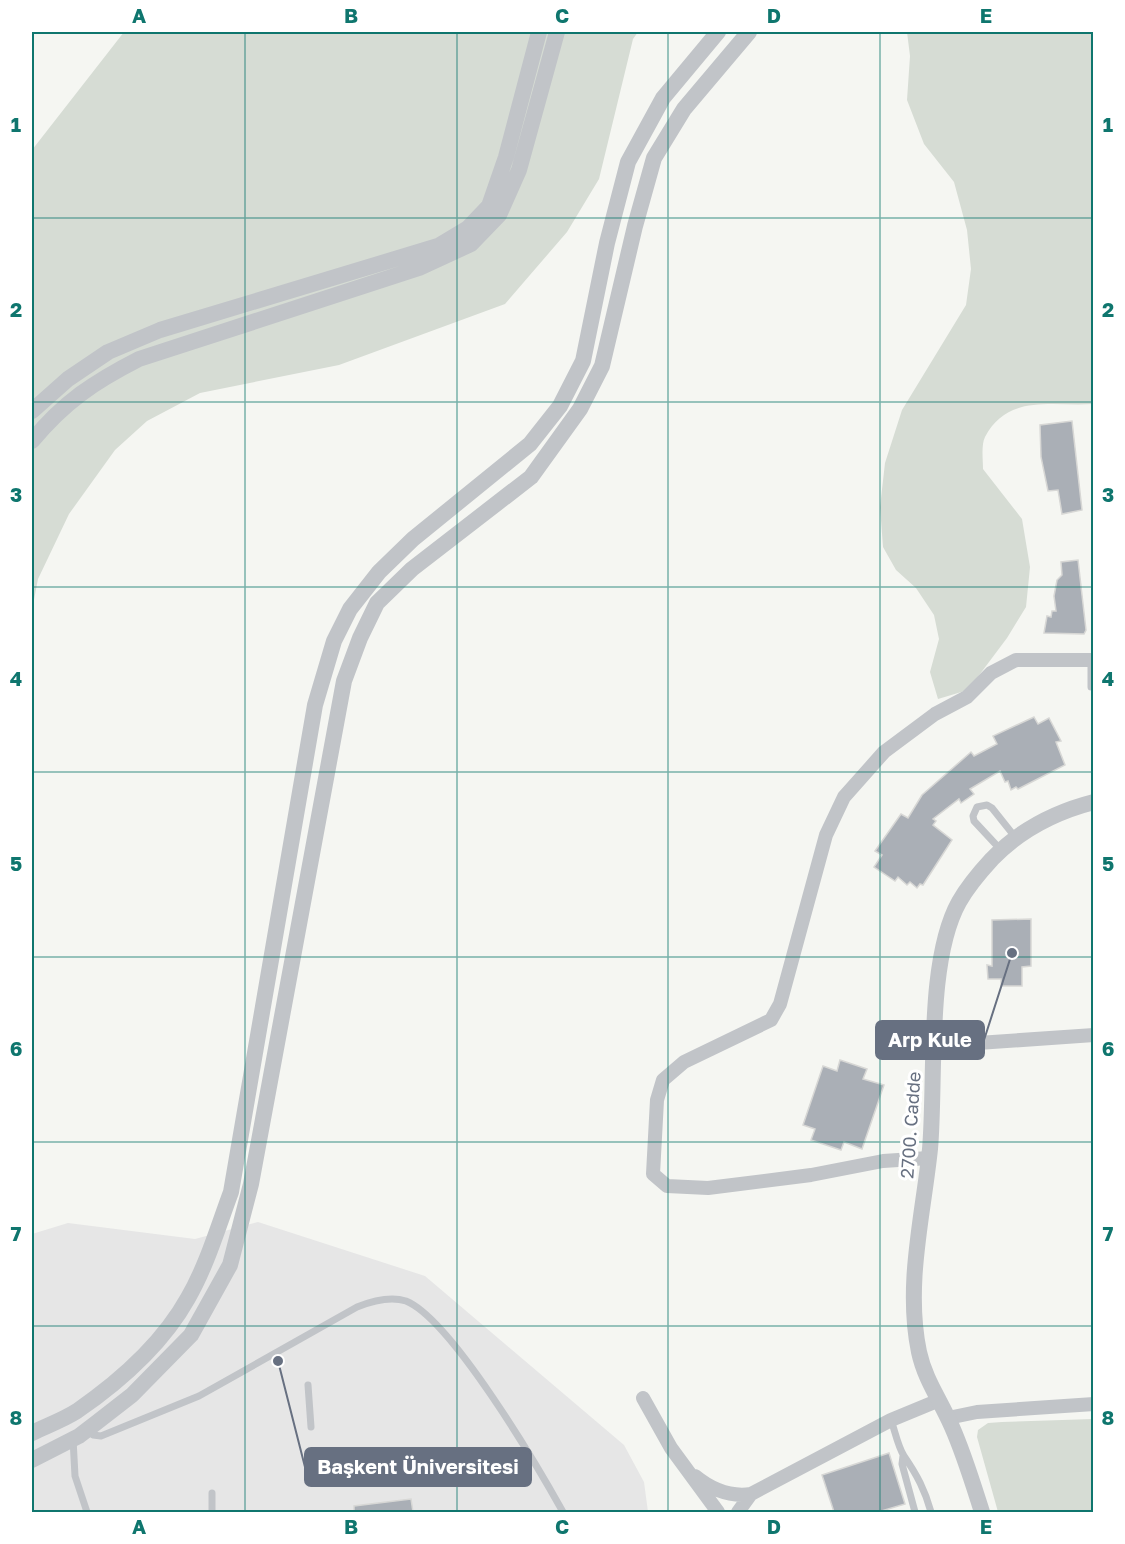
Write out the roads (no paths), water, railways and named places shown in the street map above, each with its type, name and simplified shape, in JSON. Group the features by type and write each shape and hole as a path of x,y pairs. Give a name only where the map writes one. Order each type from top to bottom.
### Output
{"street":[{"path":"32,411 68,379 108,352 160,330 427,250 468,228 489,206 506,157 539,32"},
{"path":"32,441 64,407 97,381 139,359 388,279 419,268 471,244 499,215 519,170 557,32"},
{"path":"32,1433 75,1412 119,1378 154,1344 188,1299 203,1267 231,1192 315,705 334,641 350,609 379,572 413,539 530,444 560,406 583,361 607,243 628,162 663,98 718,32"},
{"path":"32,1460 73,1439 132,1395 191,1335 230,1265 251,1184 344,681 360,638 377,603 412,569 531,477 580,409 602,366 634,226 654,158 684,109 749,32"},
{"path":"929,1158 883,1161 811,1176 708,1188 667,1186 653,1174 657,1100 663,1080 684,1062 771,1020 780,1004 791,971 808,894 826,835 844,797 884,752 935,714 967,697 991,673 1016,660 1092,660"},
{"name":"2700. Cadde","path":"982,1512 948,1418 937,1401 920,1354 914,1317 915,1272 929,1158 934,1046 941,966 947,930 958,904 970,884 1001,850 1043,820 1094,802"},
{"path":"934,1046 1094,1035"},
{"path":"643,1398 682,1463 718,1512"},
{"path":"682,1463 698,1479 722,1492 737,1496 751,1494 891,1420 937,1401"},
{"path":"948,1418 977,1412 1094,1404"},
{"path":"738,1512 751,1494"}],"lane":[{"path":"1091,687 1092,660"},
{"path":"1001,850 974,821 973,816 977,807 982,805 992,808 1016,838"},
{"path":"88,1429 93,1436 101,1436 199,1396 357,1307 375,1301 398,1299 422,1311 463,1358 530,1453 563,1512"},
{"path":"308,1385 311,1427"},
{"path":"891,1420 903,1456 916,1473 931,1512"},
{"path":"73,1439 75,1476 87,1512"},
{"path":"903,1456 902,1464 915,1512"},
{"path":"212,1493 212,1512"}],"place":[{"name":"Arp Kule","path":"1012,953"},
{"name":"Başkent Üniversitesi","path":"278,1361"}]}
